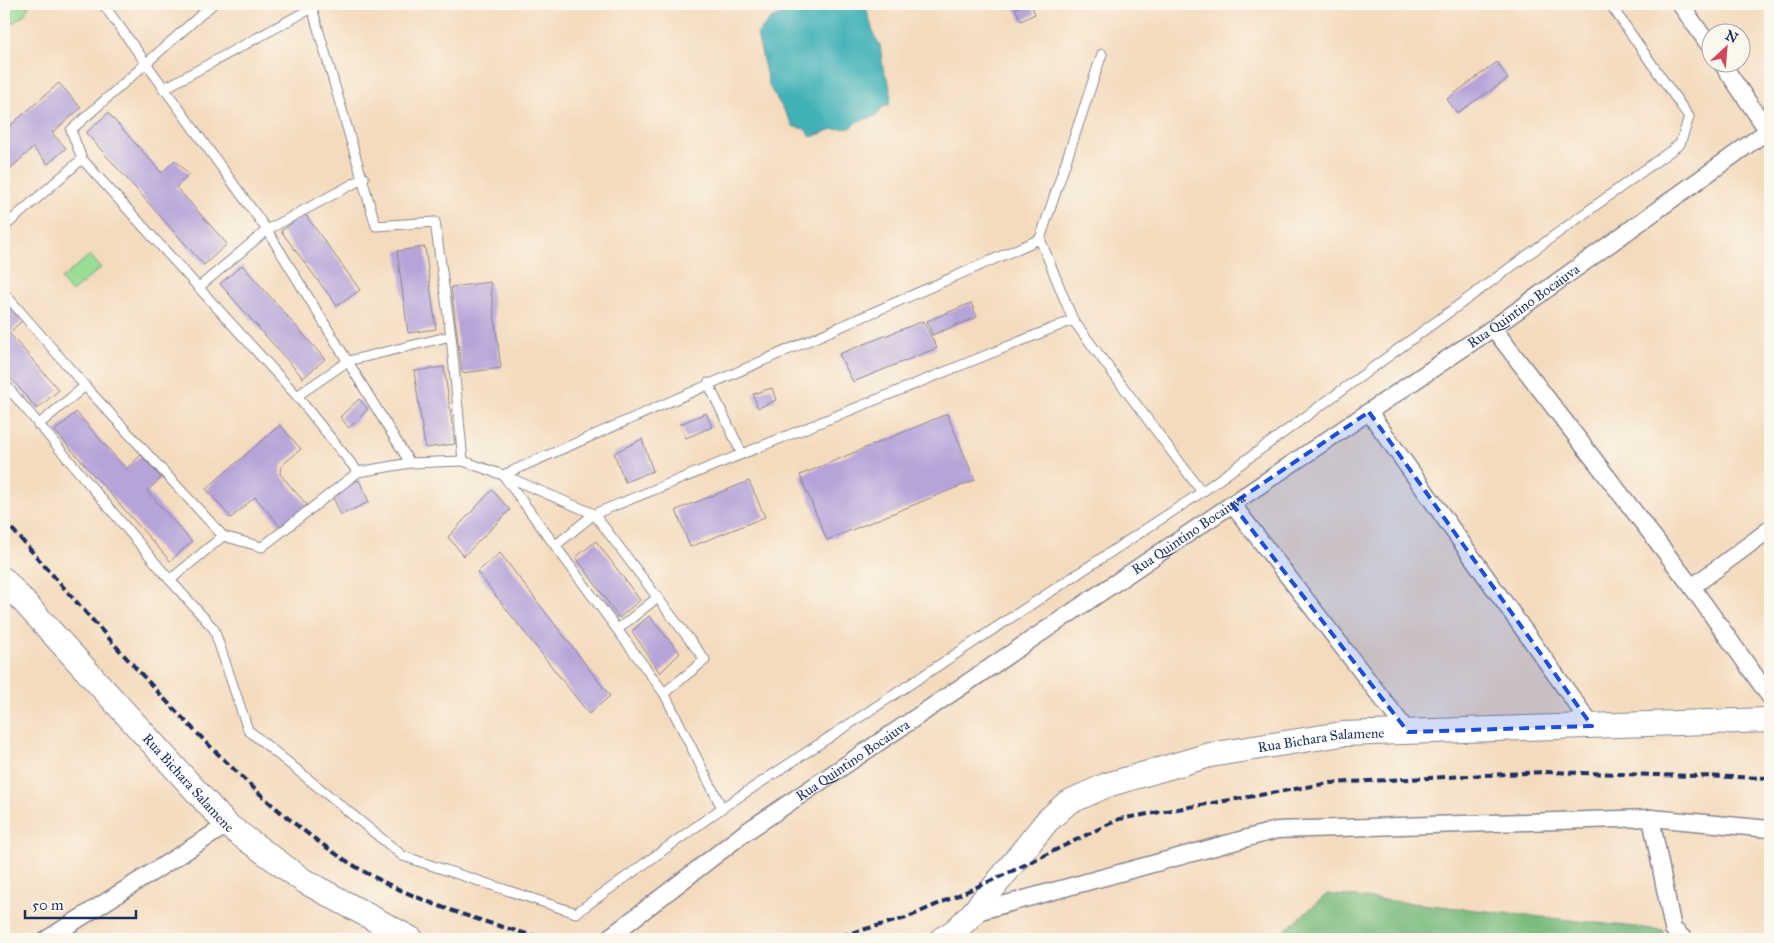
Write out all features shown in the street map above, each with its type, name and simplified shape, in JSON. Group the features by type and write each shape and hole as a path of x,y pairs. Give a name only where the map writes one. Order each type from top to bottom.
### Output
{"main road":[{"name":"Rua Bichara Salamene","path":"4,580 227,825 304,881 411,939"},
{"name":"Rua Bichara Salamene","path":"942,939 955,931 973,913 1047,821 1067,802 1107,785 1210,755 1342,734 1770,720"}],"street":[{"path":"1680,4 1702,35"},
{"path":"1728,72 1770,131"},
{"name":"Rua Quintino Bocaiuva","path":"607,939 743,834 1493,328 1770,131"},
{"path":"1493,328 1692,587 1770,698"},
{"path":"1368,412 1592,726"},
{"path":"1232,504 1408,732"},
{"path":"1692,587 1770,528"},
{"path":"973,913 1277,830 1651,818 1770,828"},
{"path":"1651,818 1673,929 1684,939"},
{"path":"47,939 227,825"}],"lane":[{"path":"103,4 267,230 410,463"},
{"path":"213,4 71,130 82,159 297,396 358,472"},
{"path":"4,383 170,580 214,629 248,730 403,856 576,913 722,808 1202,492 1680,144 1689,117 1610,4"},
{"path":"163,89 312,6 364,178 376,226 436,222 451,336 463,461"},
{"path":"1102,54 1040,239 1073,320 1202,492"},
{"path":"4,227 82,159"},
{"path":"200,287 267,230 364,178"},
{"path":"503,475 708,383 1040,239"},
{"path":"4,293 84,386 223,536 262,547 358,472 410,463 463,461 503,475 594,514 705,660 664,693"},
{"path":"556,545 594,514 1073,320"},
{"path":"297,396 348,361 451,336"},
{"path":"708,383 742,454"},
{"path":"38,425 84,386"},
{"path":"503,475 664,693 722,808"},
{"path":"170,580 223,536"},
{"path":"618,629 658,597"}],"highlighted area":[{"path":"1369,412 1592,726 1408,732 1232,504"}],"green space":[{"path":"13,4 30,4 24,15 4,29 4,11"},
{"path":"90,255 101,268 72,292 61,279"},
{"path":"1327,894 1663,930 1664,939 1275,939"}],"water":[{"path":"803,4 865,4 874,35 880,45 883,68 891,94 889,106 882,107 876,116 858,121 850,128 833,129 811,137 805,129 794,127 769,86 757,34 771,19"}],"building":[{"path":"1031,4 1035,14 1021,21 1015,8"},
{"path":"1497,62 1508,79 1457,113 1447,99"},
{"path":"59,83 81,108 52,133 66,148 48,164 33,148 4,174 4,131"},
{"path":"108,113 162,173 175,160 189,175 176,187 227,244 204,265 86,133"},
{"path":"305,214 360,290 337,306 281,231"},
{"path":"425,247 436,329 408,333 397,251"},
{"path":"242,265 325,359 303,378 220,284"},
{"path":"490,282 501,368 462,373 451,287"},
{"path":"971,303 977,317 932,335 927,321"},
{"path":"10,308 22,321 9,333 59,390 37,409 4,370 4,313"},
{"path":"923,321 937,348 853,382 839,354"},
{"path":"444,367 455,444 425,448 414,371"},
{"path":"772,388 776,400 758,408 753,394"},
{"path":"359,399 368,409 349,428 340,417"},
{"path":"76,412 126,469 141,455 161,478 147,491 192,542 170,561 55,431"},
{"path":"706,413 712,427 686,438 680,424"},
{"path":"947,414 975,480 827,540 800,475"},
{"path":"280,425 301,449 281,466 280,474 307,505 281,527 255,497 231,518 206,489"},
{"path":"642,439 653,471 625,482 614,453"},
{"path":"359,480 369,502 341,515 331,493"},
{"path":"749,481 765,517 690,547 676,510"},
{"path":"492,490 510,510 464,556 448,537"},
{"path":"596,541 640,600 619,618 576,557"},
{"path":"500,553 610,696 589,714 477,572"},
{"path":"649,616 680,653 660,673 632,631"}],"railway":[{"path":"4,520 176,712 239,774 295,824 358,868 403,891 449,910 545,939"},
{"path":"829,939 906,918 1004,875 1119,819 1330,783 1545,772 1770,778"}]}
